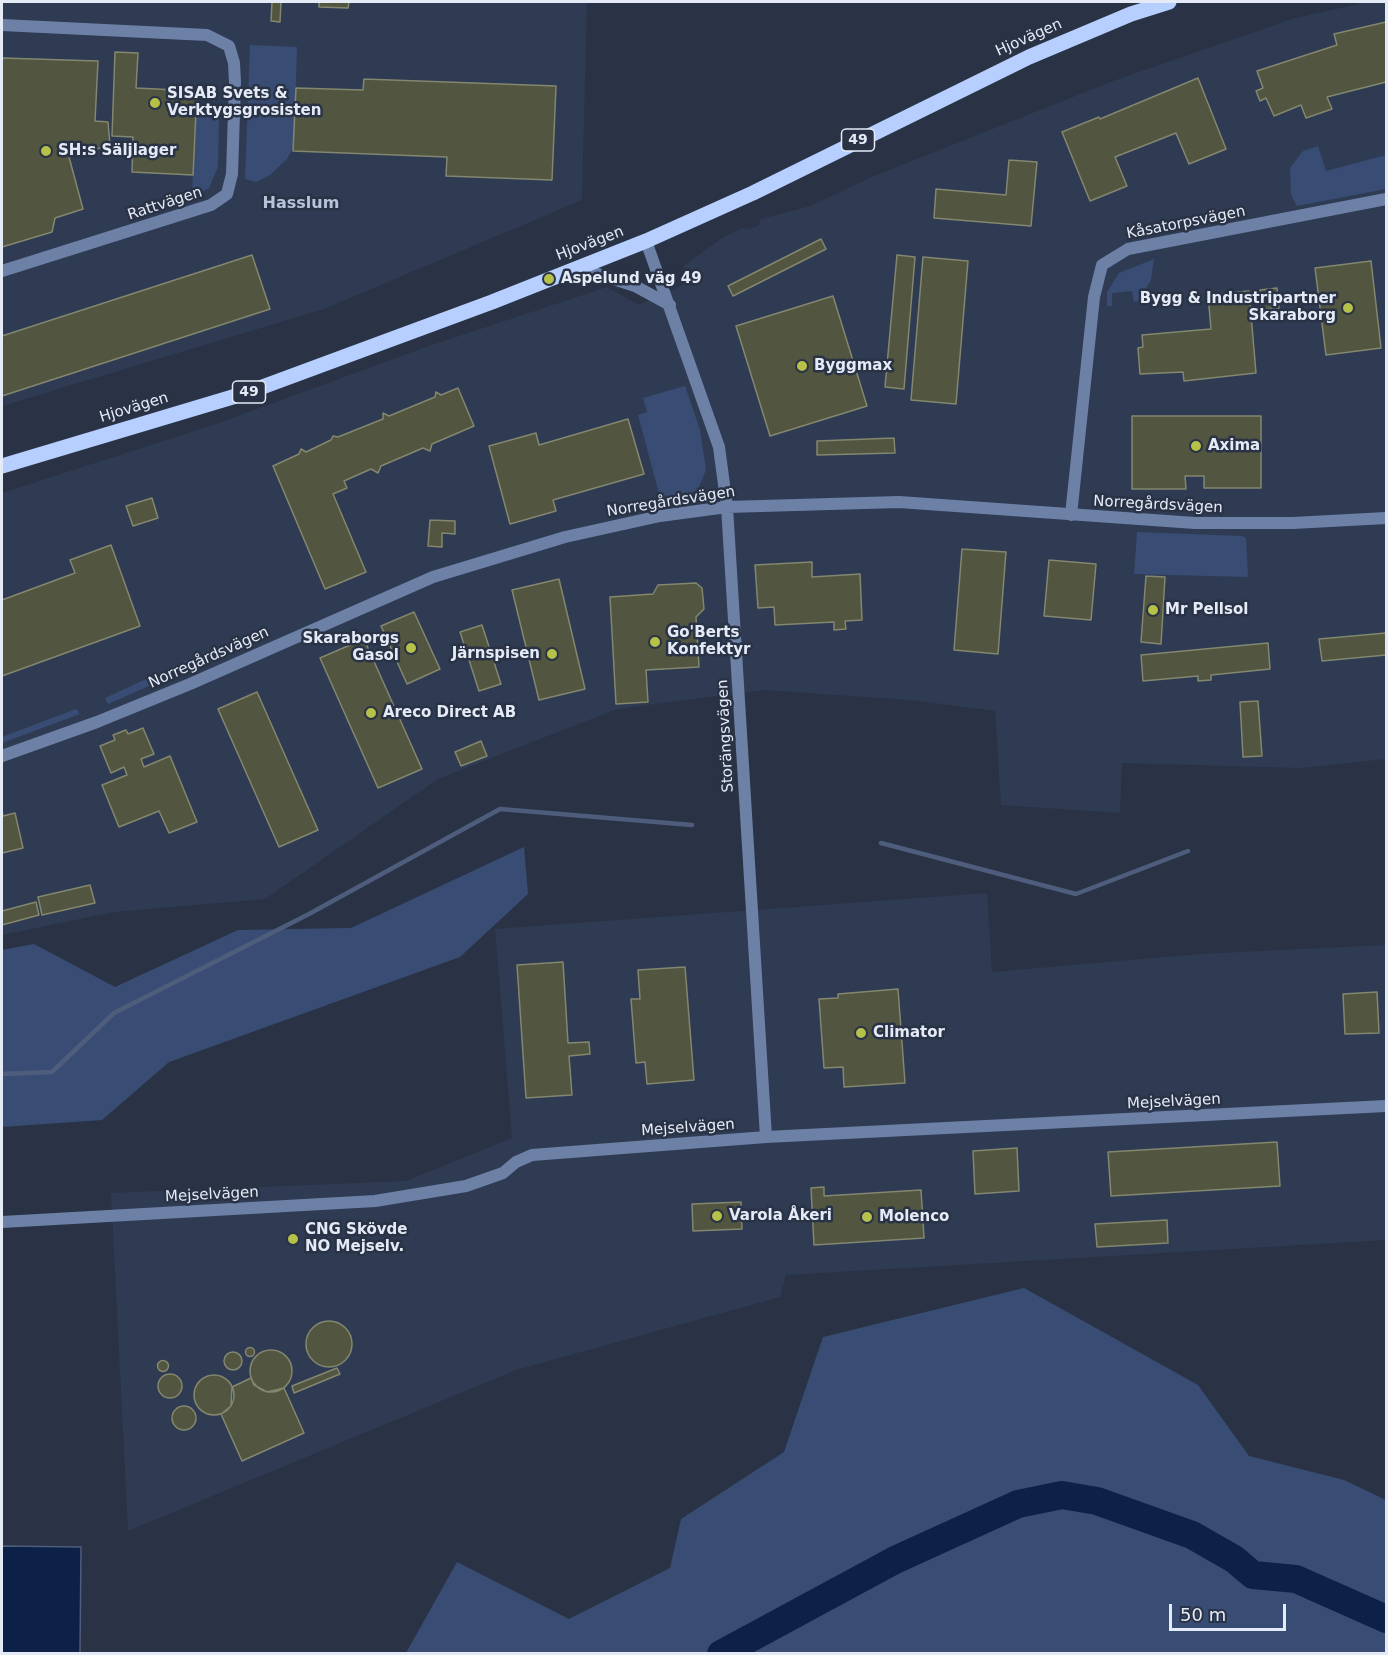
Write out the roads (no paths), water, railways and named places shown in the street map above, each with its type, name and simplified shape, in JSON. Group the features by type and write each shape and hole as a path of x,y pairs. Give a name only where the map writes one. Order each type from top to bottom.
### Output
{"main road":[{"name":"Hjovägen","path":"2,466 246,393 579,268 753,193 1029,57 1131,14 1169,2"}],"street":[{"name":"Rattvägen","path":"2,26 207,35 229,46 234,63 235,82 232,174 227,194 211,205 2,271"},
{"name":"Kåsatorpsvägen","path":"1071,515 1094,297 1102,265 1128,249 1386,199"},
{"name":"Storängsvägen","path":"646,241 719,447 727,507 766,1137"},
{"path":"579,268 634,286 670,305"},
{"name":"Norregårdsvägen","path":"2,756 149,700 363,606 463,567 590,531 727,507 899,501 1195,523 1293,523 1386,518"},
{"name":"Mejselvägen","path":"2,1222 375,1201 466,1186 502,1173 516,1162 532,1155 766,1137 1386,1106"}],"waterway":[{"path":"2,1074 52,1072 114,1013 309,914 500,809 692,825"},
{"path":"881,843 1076,894 1188,851"},
{"path":"721,1654 895,1560 1018,1504 1062,1495 1097,1501 1192,1535 1234,1559 1253,1575 1296,1579 1386,1619"}],"place":[{"name":"SISAB Svets & Verktygsgrosisten","path":"155,103"},
{"name":"SH:s Säljlager","path":"46,151"},
{"name":"Aspelund väg 49","path":"549,279"},
{"name":"Bygg & Industripartner Skaraborg","path":"1348,308"},
{"name":"Byggmax","path":"802,366"},
{"name":"Axima","path":"1196,446"},
{"name":"Mr Pellsol","path":"1153,610"},
{"name":"Go'Berts Konfektyr","path":"655,642"},
{"name":"Skaraborgs Gasol","path":"411,648"},
{"name":"Järnspisen","path":"552,654"},
{"name":"Areco Direct AB","path":"371,713"},
{"name":"Climator","path":"861,1033"},
{"name":"Varola Åkeri","path":"717,1216"},
{"name":"Molenco","path":"867,1217"},
{"name":"CNG Skövde NO Mejselv.","path":"293,1239"}],"district":[{"name":"Hasslum","path":"301,204"}]}
